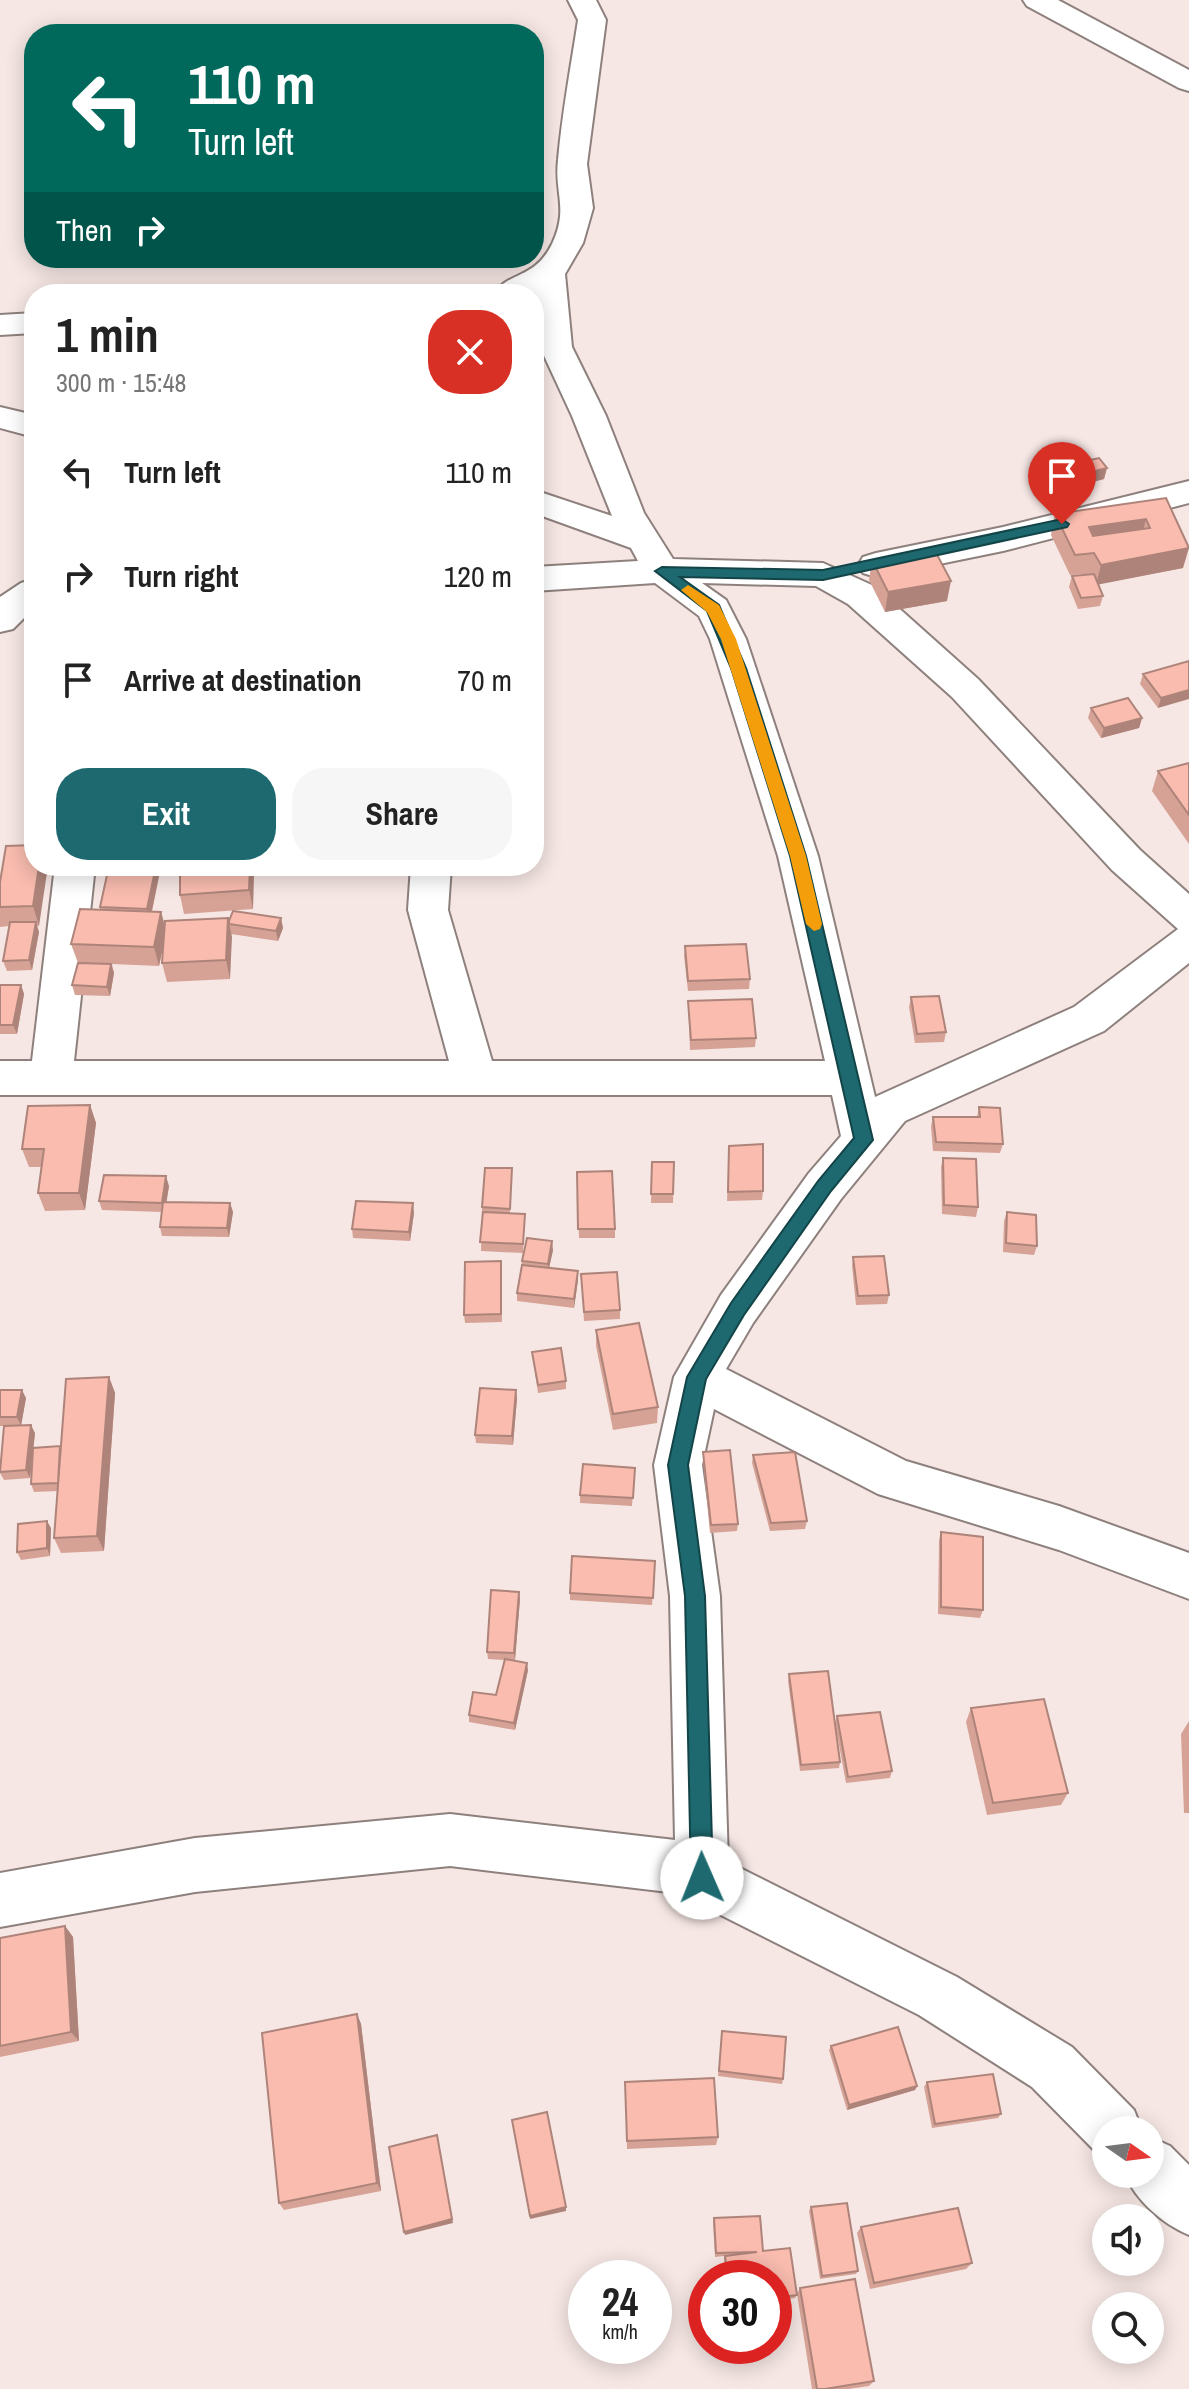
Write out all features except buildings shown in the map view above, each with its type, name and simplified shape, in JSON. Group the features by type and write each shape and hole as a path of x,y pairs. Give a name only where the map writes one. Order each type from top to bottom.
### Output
{"street":[{"path":"529,284 549,274 568,243 578,208 572,164 592,20 582,0"},
{"path":"1037,0 1189,82"},
{"path":"549,274 556,347 589,416 627,513 653,556"},
{"path":"0,325 24,324"},
{"path":"0,417 24,423"},
{"path":"544,577 653,556 823,575 1003,539 1189,492"},
{"path":"544,506 653,556 713,609 728,639 798,856 864,1140"},
{"path":"823,575 861,595 965,688 1126,860 1189,917"},
{"path":"0,620 24,597"},
{"path":"51,1078 74,876"},
{"path":"430,876 428,910 464,1033 473,1077"},
{"path":"702,1878 695,1596 678,1465 697,1377 737,1309 825,1186 890,1109 1089,1019 1189,941"},
{"path":"0,1078 849,1078"},
{"path":"697,1377 895,1479 1059,1528 1189,1576"},
{"path":"0,1900 195,1865 450,1840 681,1867 938,1996 1052,2067 1100,2116"},
{"path":"1164,2180 1189,2206"}],"slow traffic":[{"path":"688,590 713,609 728,639 798,856 814,924"}],"route":[{"path":"702,1878 695,1596 678,1465 697,1377 737,1309 825,1186 864,1140 798,856 739,668 713,609 662,571 823,575 1062,524"}]}
